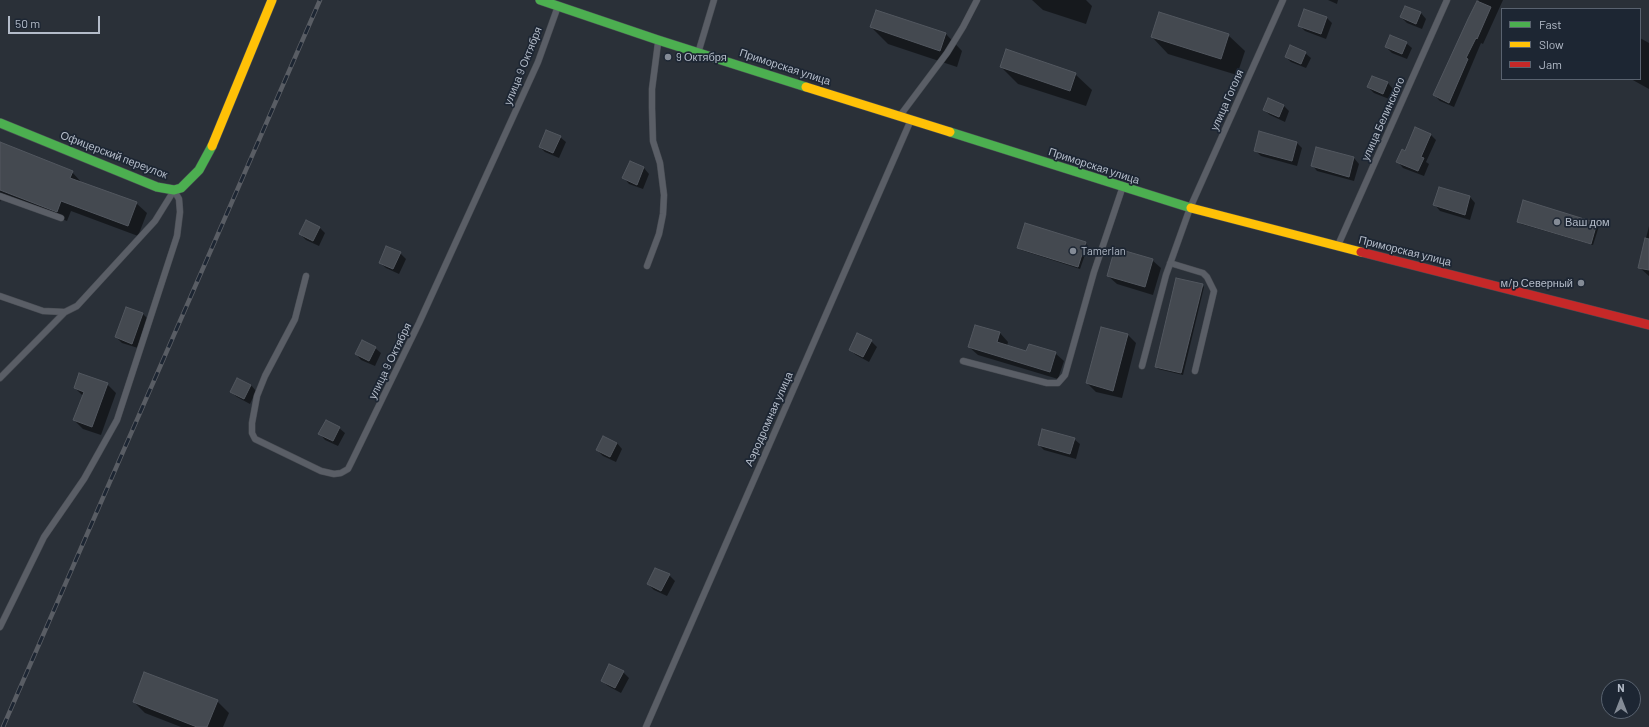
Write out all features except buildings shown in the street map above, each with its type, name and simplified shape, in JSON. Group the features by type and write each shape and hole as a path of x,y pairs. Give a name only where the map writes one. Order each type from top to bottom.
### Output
{"main road":[{"name":"Офицерский переулок","path":"0,123 157,187 174,190 181,188 199,170 214,143 272,0"},
{"name":"Приморская улица","path":"540,0 558,3 658,40 1190,208 1649,325"}],"lane":[{"path":"698,52 714,0"},
{"path":"900,116 947,53 977,0"},
{"name":"улица Гоголя","path":"1142,366 1170,263 1190,208 1283,0"},
{"name":"улица Белинского","path":"1337,246 1447,0"},
{"name":"улица 9 Октября","path":"306,276 295,319 265,376 257,396 252,423 252,433 255,439 321,471 334,474 341,473 348,469 419,323 538,62 558,3"},
{"path":"647,266 659,234 663,214 664,195 660,163 653,141 652,89 658,40"},
{"name":"Аэродромная улица","path":"646,727 911,120"},
{"path":"963,361 1047,383 1058,383 1065,375 1094,272 1122,187"},
{"path":"0,378 65,312 77,306 130,250 155,220 174,190 179,199 180,212 177,236 117,420 84,479 44,537 0,628"},
{"path":"0,196 62,218"},
{"path":"1170,263 1202,273 1207,277 1214,291 1196,371"},
{"path":"0,296 43,311 65,312"}],"railway":[{"path":"3,727 320,0"}],"traffic: fast":[{"path":"540,0 658,40 806,87"},
{"path":"0,123 157,187 174,190 181,188 199,170 212,146"},
{"path":"950,132 1191,208"}],"traffic: slow":[{"path":"212,146 272,0"},
{"path":"806,87 950,132"},
{"path":"1191,208 1361,252"}],"traffic: jam":[{"path":"1361,252 1649,325"}],"place":[{"name":"9 Октября","path":"668,57"},
{"name":"Ваш дом","path":"1557,222"},
{"name":"Tamerlan","path":"1073,251"},
{"name":"м/р Северный","path":"1581,283"}]}
